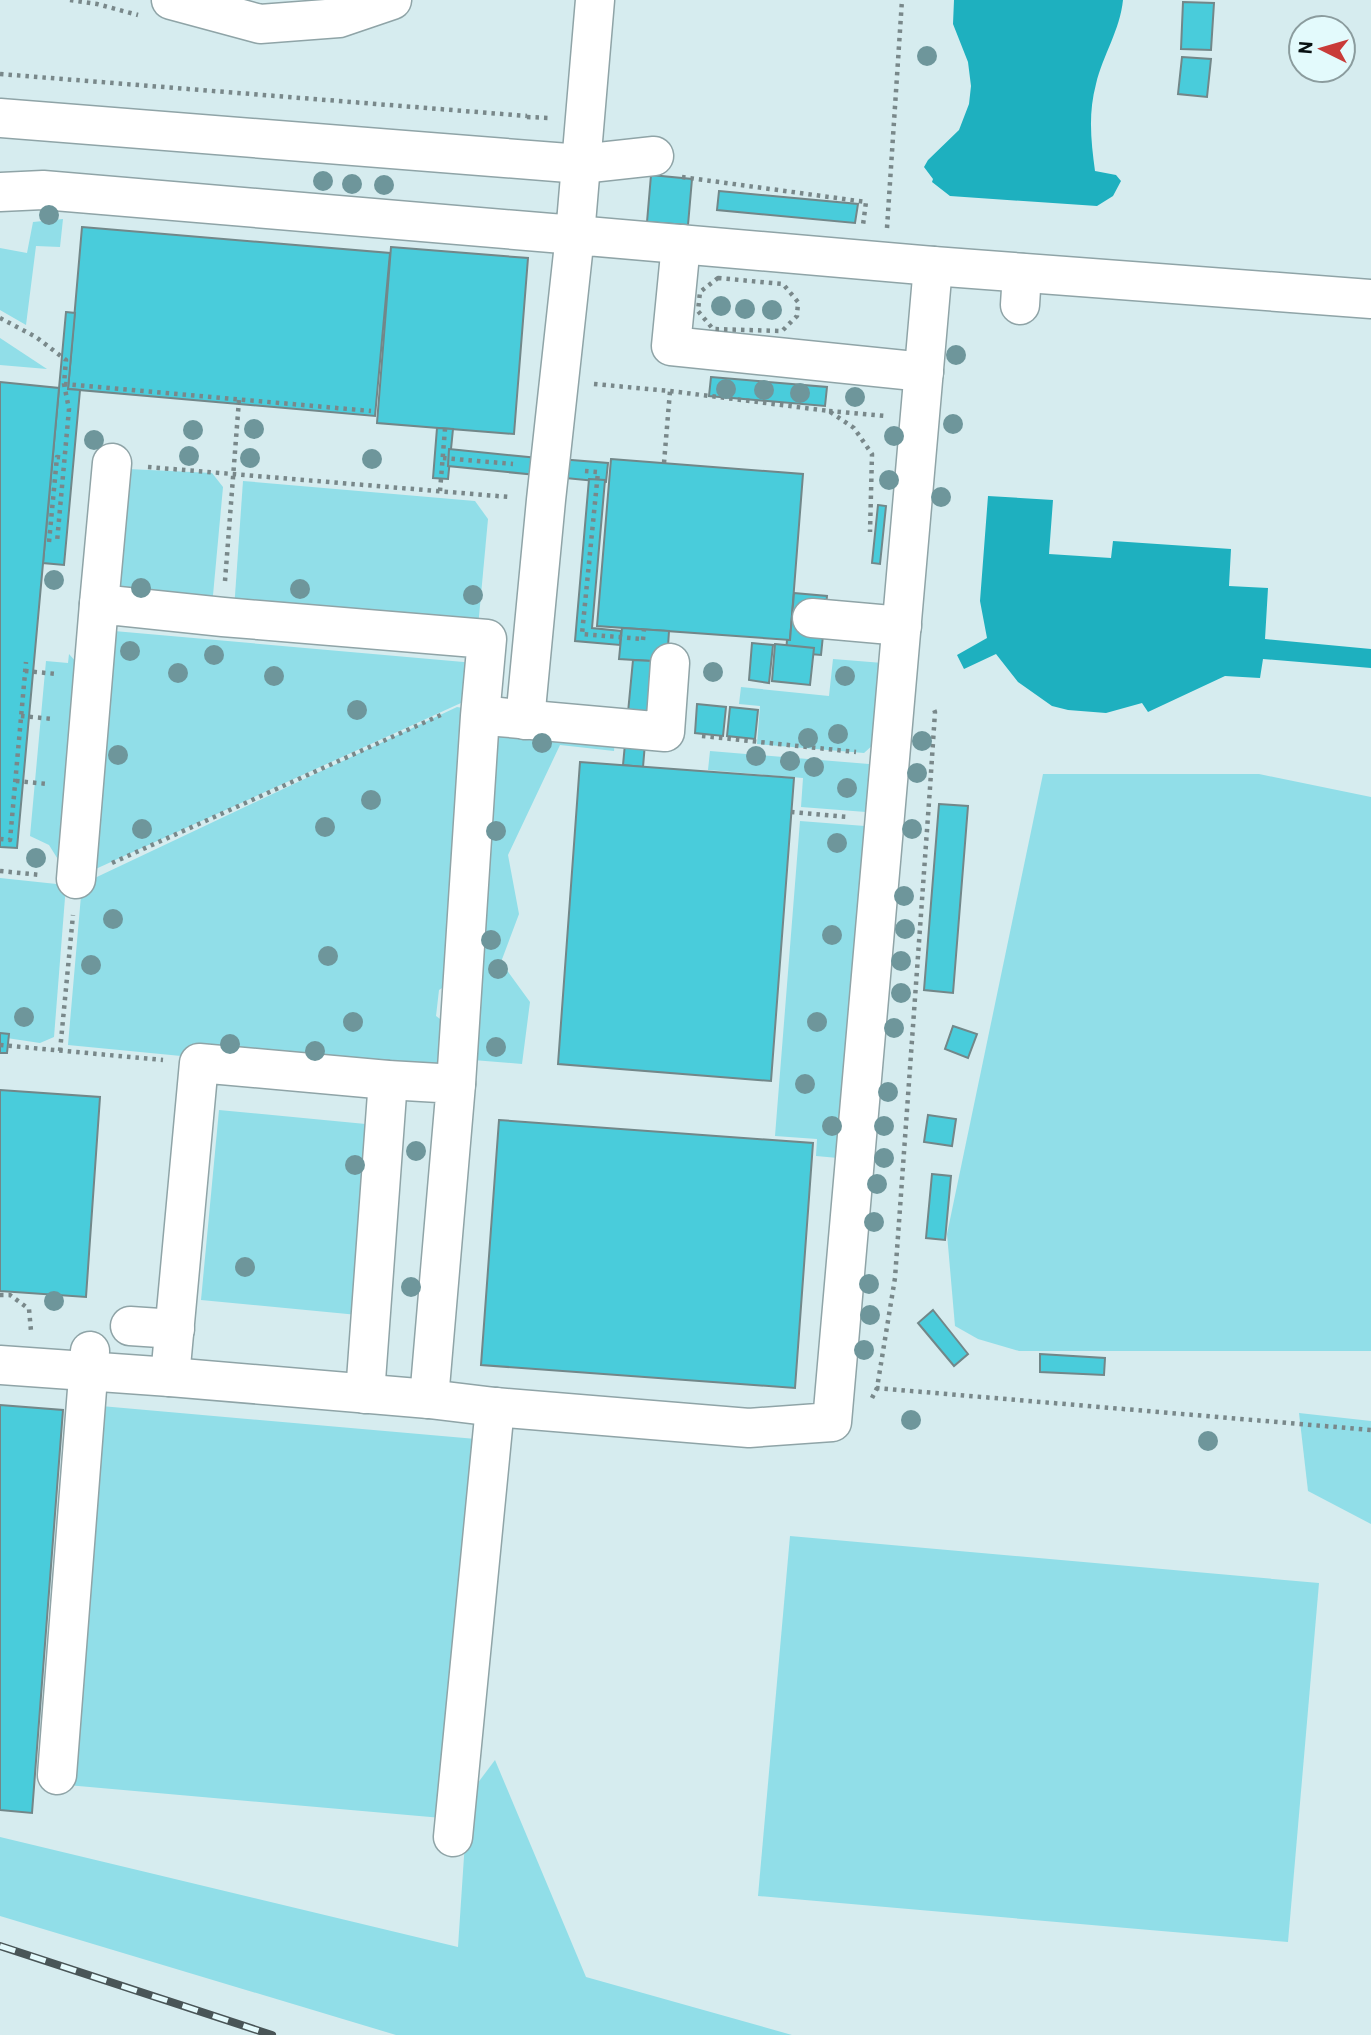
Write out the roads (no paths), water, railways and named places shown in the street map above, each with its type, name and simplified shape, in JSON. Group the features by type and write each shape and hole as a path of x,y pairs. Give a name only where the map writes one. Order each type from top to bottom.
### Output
{"street":[{"path":"171,0 260,24 339,18 392,0"},
{"path":"525,719 575,235 595,0"},
{"path":"0,118 581,164 663,165"},
{"path":"0,192 43,190 933,266 1021,289 1371,299"},
{"path":"681,244 671,346 924,372"},
{"path":"0,1365 89,1361 170,1377 749,1428 832,1422 933,266"},
{"path":"76,879 112,463"},
{"path":"99,604 487,639 456,1084 429,1399"},
{"path":"812,618 902,626"},
{"path":"481,706 525,719 665,732 670,663"},
{"path":"170,1377 199,1063 456,1084"},
{"path":"365,1394 388,1080"},
{"path":"130,1326 175,1328"},
{"path":"57,1774 89,1361"},
{"path":"453,1837 495,1407"}],"railway":[{"path":"0,1946 272,2035"}]}
